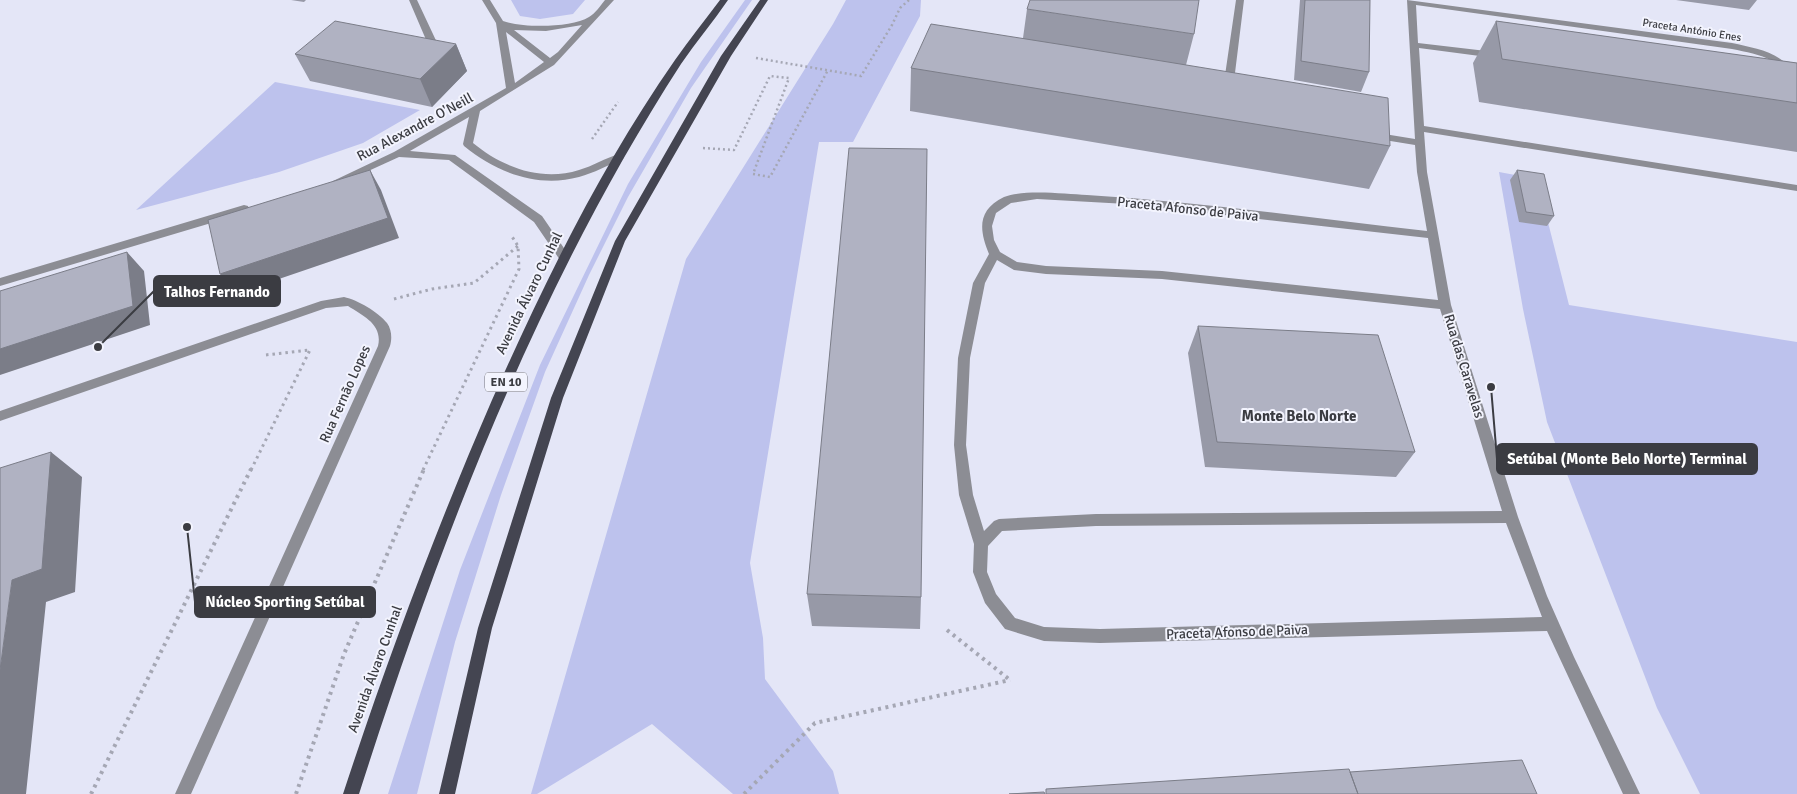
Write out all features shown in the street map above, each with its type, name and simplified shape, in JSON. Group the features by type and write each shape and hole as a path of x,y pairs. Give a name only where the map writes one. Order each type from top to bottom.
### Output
{"main road":[{"name":"Avenida Álvaro Cunhal","path":"350,794 383,695 463,482 521,348 564,257 619,157 678,62 724,0"},
{"path":"447,794 486,628 561,389 620,241 683,128 726,56 764,0"}],"street":[{"path":"413,0 435,49"},
{"path":"486,0 500,22 551,63"},
{"name":"Rua Alexandre O'Neill","path":"324,185 355,174 398,154 511,89 551,63 574,41 610,0"},
{"path":"1226,99 1240,0"},
{"name":"Rua das Caravelas","path":"1411,1 1419,144 1432,235 1445,305 1511,517 1540,596 1568,662 1632,794"},
{"name":"Praceta António Enes","path":"1411,1 1732,46 1760,53 1780,62 1788,70 1789,76 1786,80"},
{"path":"500,22 510,27 533,28 572,25 594,18"},
{"path":"500,22 511,89"},
{"path":"1414,45 1501,56"},
{"path":"475,111 468,144 487,159 525,175 552,178 574,175 619,157"},
{"path":"1418,128 1797,188"},
{"path":"1361,133 1419,144"},
{"path":"398,154 451,157 538,219 564,257"},
{"name":"Praceta Afonso de Paiva","path":"1432,235 1127,202 1037,196 1008,200 991,212 987,226 989,240 996,254 979,283 972,311 964,358 960,445 966,495 981,544 980,572 990,598 1010,624 1044,634 1100,636 1552,624"},
{"path":"0,282 252,207"},
{"path":"996,254 1014,266 1046,270 1162,275 1445,305"},
{"name":"Rua Fernão Lopes","path":"0,416 325,304 344,301 352,303 383,326 386,337 384,346 183,794"},
{"path":"981,544 999,525 1030,522 1511,517"}],"path":[{"path":"750,57 861,76 892,25 900,8 909,0"},
{"path":"698,148 734,150 770,76 789,78 753,174 770,177 828,70"},
{"path":"588,144 620,99"},
{"path":"296,794 355,627 416,485 519,270 518,246 508,231"},
{"path":"360,308 432,290 474,283 518,246"},
{"path":"92,794 310,350 258,356"},
{"path":"744,794 815,723 1010,680 947,630"}],"shaded area":[{"path":"511,0 585,0 573,14 540,19 520,16"},
{"path":"745,0 752,0 691,88 628,197 589,275 545,372 501,495 455,642 417,794 388,794 460,570 540,365 628,184 701,62"},
{"path":"846,0 921,0 920,16 853,142 819,142 750,563 763,638 765,679 833,771 839,794 733,794 652,724 537,794 531,794 686,259 833,24"},
{"path":"275,82 420,110 363,143 279,172 136,210"},
{"path":"1499,172 1537,179 1569,305 1797,342 1797,794 1700,794 1657,708 1547,422 1523,309"}],"building":[{"path":"1030,0 1199,0 1194,34 1027,9"},
{"path":"1305,0 1370,0 1369,72 1301,61"},
{"path":"335,21 456,44 420,79 295,54"},
{"path":"1496,21 1797,63 1797,103 1502,59"},
{"path":"931,24 1388,98 1390,146 911,68"},
{"path":"849,148 927,149 921,597 807,594"},
{"path":"370,170 388,218 220,274 208,220"},
{"path":"1517,170 1544,174 1554,216 1526,212"},
{"path":"127,252 133,306 0,349 0,291"},
{"path":"1198,326 1378,335 1415,452 1217,442"},
{"path":"51,452 42,569 12,580 0,670 0,468"},
{"path":"1522,760 1537,794 1358,794 1350,772"},
{"path":"1349,769 1358,794 1046,794 1046,789"},
{"path":"1044,792 1045,794 1009,794"}],"place":[{"name":"Talhos Fernando","path":"98,347"},
{"name":"Setúbal (Monte Belo Norte) Terminal","path":"1491,387"},
{"name":"Núcleo Sporting Setúbal","path":"187,527"}],"district":[{"name":"Monte Belo Norte","path":"1299,416"}]}
